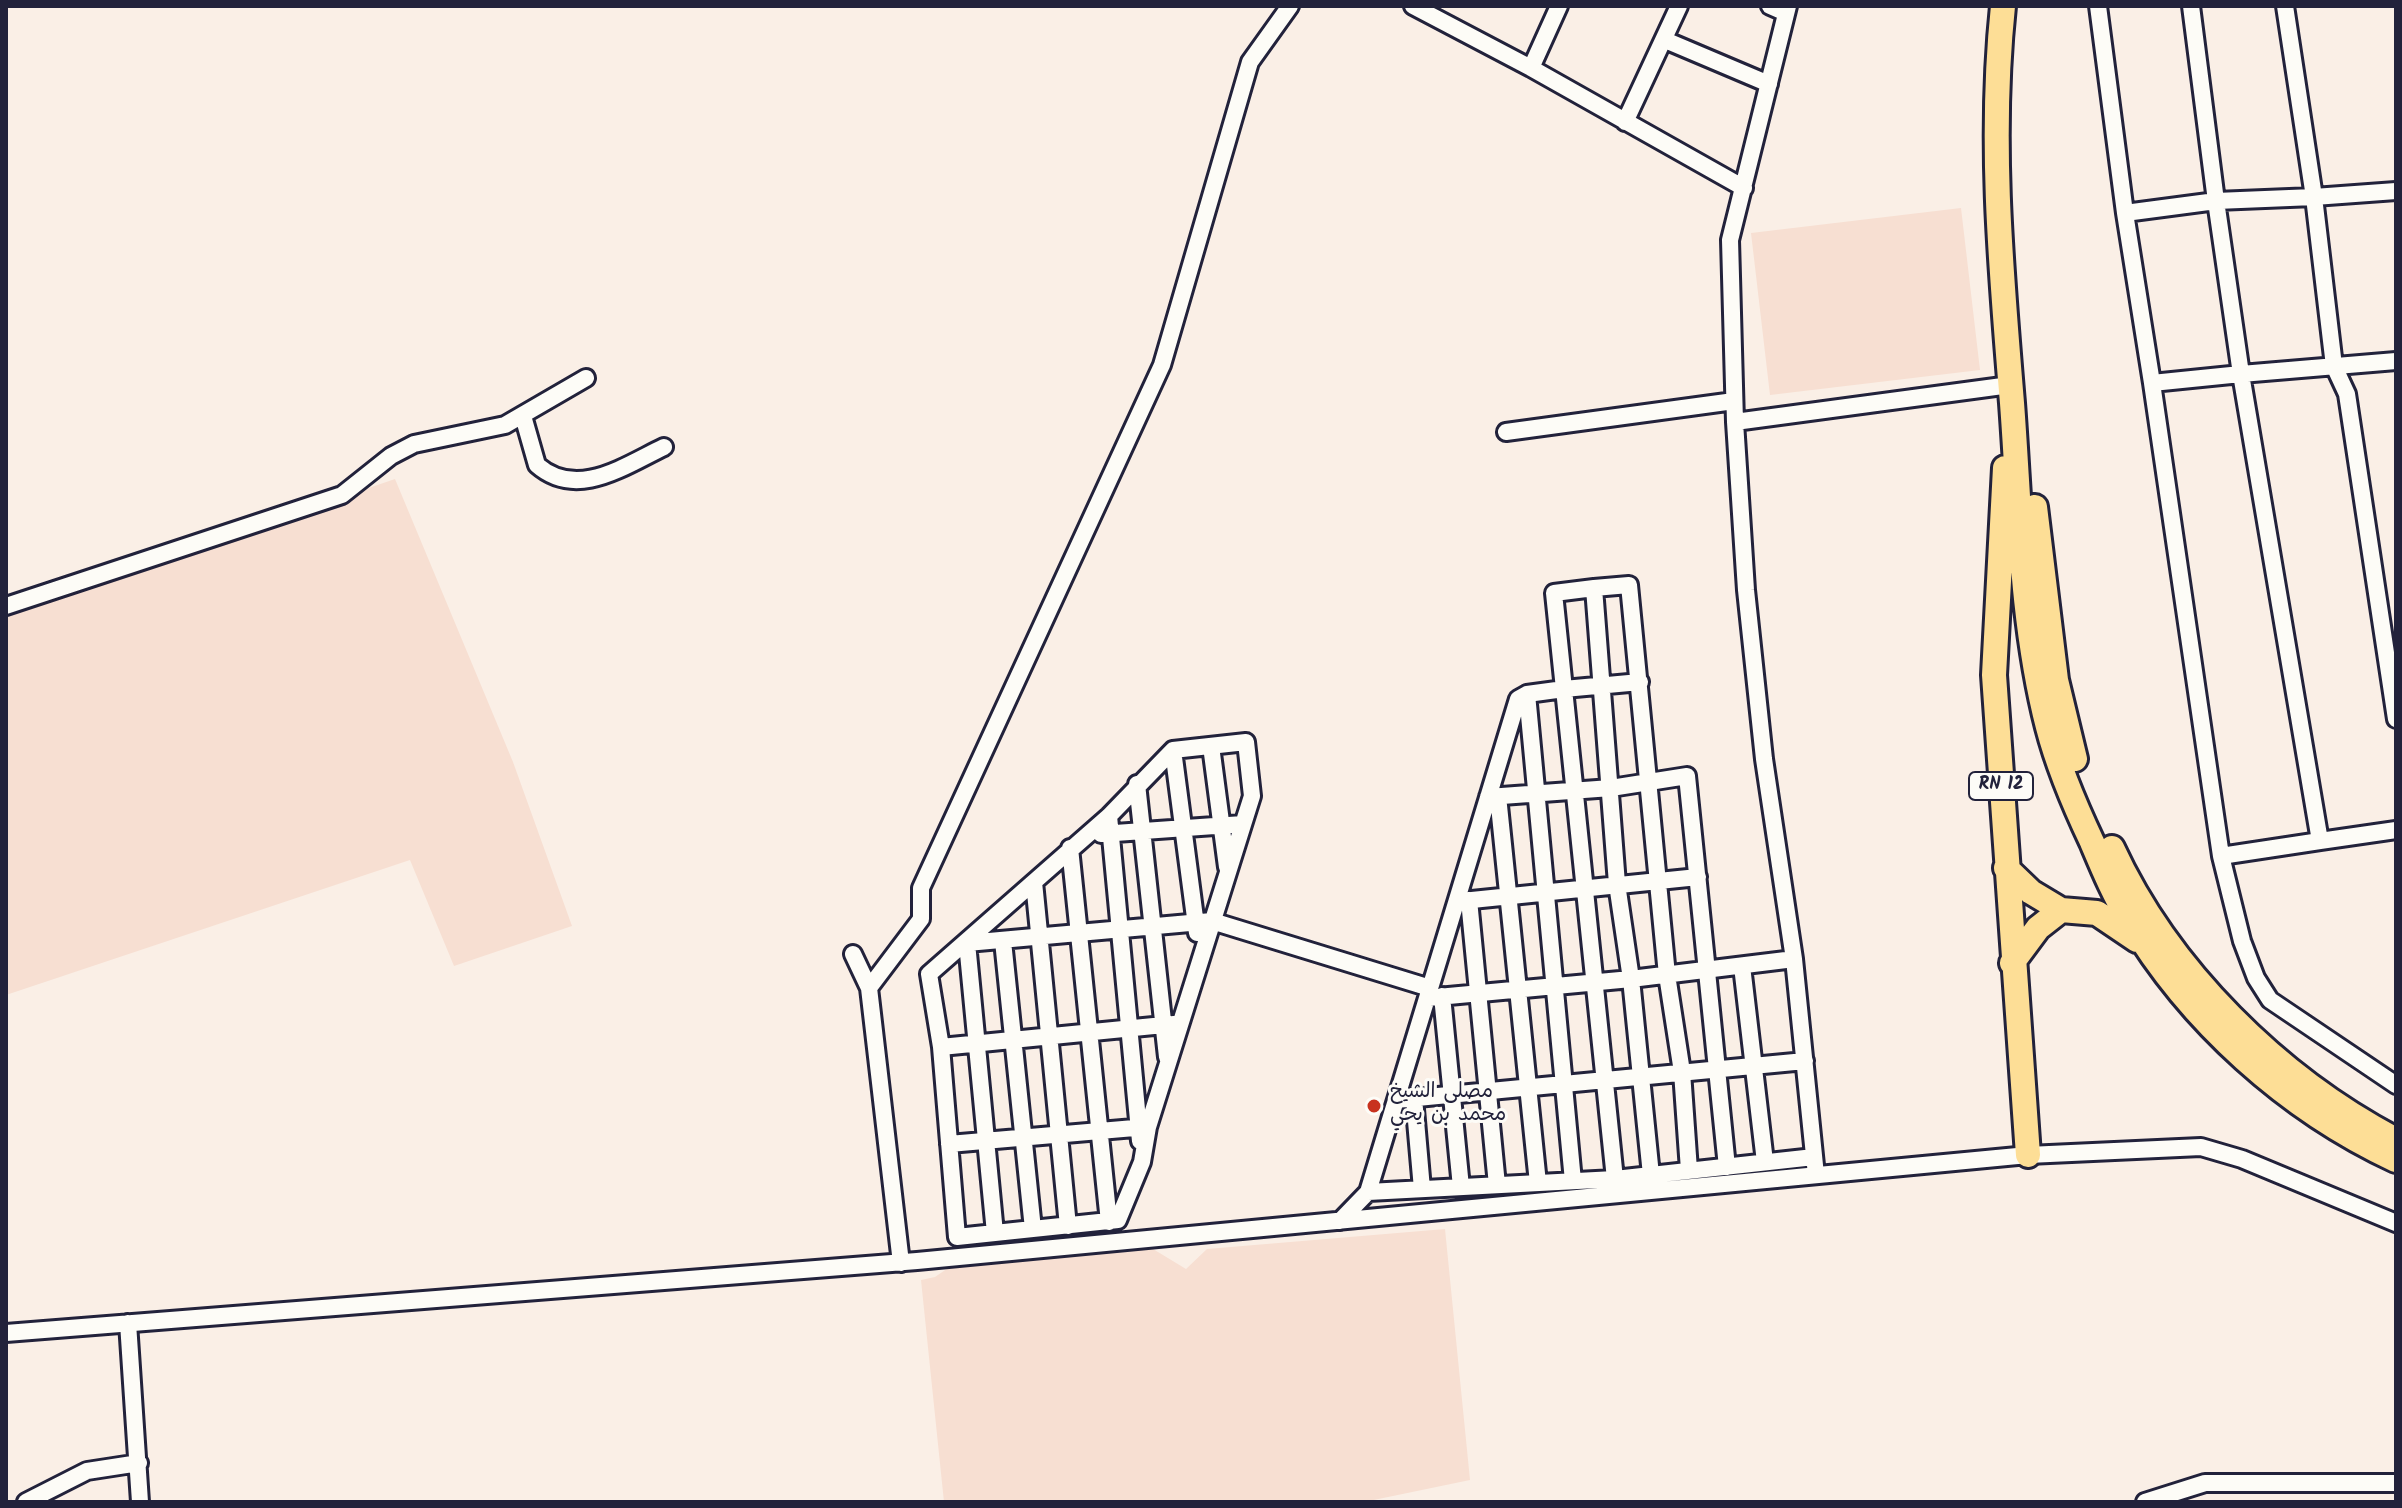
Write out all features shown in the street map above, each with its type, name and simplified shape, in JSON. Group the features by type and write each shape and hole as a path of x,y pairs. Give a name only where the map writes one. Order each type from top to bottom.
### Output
{"highway":[{"name":"RN 12","path":"2003,6 1994,173 2013,418 2004,473 1994,675 2028,1155"},
{"path":"2020,6 2009,95 2008,175 2015,292 2044,595 2056,680 2072,751 2123,870 2166,939 2210,993 2302,1078 2338,1105 2396,1140"},
{"path":"2013,418 2025,580 2048,727 2075,807 2142,941 2196,1010 2248,1061 2314,1113 2396,1160"},
{"path":"2006,868 2031,892 2061,910 2097,913 2128,937 2142,941"},
{"path":"2012,963 2028,939 2061,910"}],"street":[{"path":"869,988 921,919 921,888 1162,365 1250,62 1290,6"},
{"path":"1531,68 1559,6"},
{"path":"1625,122 1679,6"},
{"path":"1770,6 1787,10 1730,240 1734,401 1746,590 1764,759 1794,959 1816,1175"},
{"path":"2098,6 2125,213 2221,856 2242,941 2256,978 2270,1000 2396,1085"},
{"path":"2191,6 2241,374 2320,841"},
{"path":"2285,6 2314,197 2334,366 2347,394 2396,719"},
{"path":"1420,8 1744,188"},
{"path":"1665,40 1769,84"},
{"path":"2125,213 2216,201 2396,191"},
{"path":"2152,383 2396,361"},
{"path":"6,606 333,499 414,444 505,425 586,378"},
{"path":"1735,422 2010,385"},
{"path":"1506,432 1734,401"},
{"path":"523,416 537,465 560,479 583,481 605,476 664,447"},
{"path":"1615,1179 1554,593 1594,588 1629,585 1667,975 1682,1072 1689,1170"},
{"path":"1594,588 1617,884 1631,979 1651,1175"},
{"path":"1340,1221 1368,1192 1463,901 1518,699 1527,694 1640,682"},
{"path":"1527,694 1573,1181"},
{"path":"1109,816 1129,1028 1143,1127 1142,1162 1118,1220 957,1237 941,1047 929,974 1109,816 1173,750 1246,742 1252,796 1227,873 1204,922 1200,958 1172,1024 1168,1062 1143,1127"},
{"path":"1211,746 1227,873"},
{"path":"1173,750 1183,828 1204,922"},
{"path":"1493,796 1611,788 1687,776 1727,1167"},
{"path":"1137,784 1153,927 1172,1024"},
{"path":"1493,796 1509,895 1538,1183"},
{"path":"1084,835 1243,824"},
{"path":"2221,856 2396,830"},
{"path":"1070,848 1109,1222"},
{"path":"1463,901 1585,886 1698,877"},
{"path":"1034,882 1068,1226"},
{"path":"1463,901 1478,993 1497,1185"},
{"path":"967,943 1204,922 1433,994 1478,993 1631,979 1794,959"},
{"path":"1003,941 1033,1229"},
{"path":"967,943 995,1233"},
{"path":"853,954 869,988 901,1263"},
{"path":"1742,966 1765,1162"},
{"path":"1433,994 1452,1094 1461,1187"},
{"path":"941,1047 1172,1024"},
{"path":"1396,1100 1641,1074 1805,1061"},
{"path":"1414,1098 1422,1189"},
{"path":"949,1144 1143,1127"},
{"path":"6,1333 901,1263 2028,1155 2201,1147 2242,1159 2396,1223"},
{"path":"1368,1192 1615,1179 1814,1157"},
{"path":"128,1323 140,1502"},
{"path":"26,1502 87,1471 139,1463"},
{"path":"2145,1502 2205,1483 2396,1483"}],"shaded area":[{"path":"1961,208 1980,370 1770,395 1751,233"},
{"path":"395,479 513,762 572,926 454,966 410,860 6,995 6,612"},
{"path":"1445,1229 1470,1480 1364,1502 944,1502 921,1280 935,1277 954,1264 1153,1249 1186,1269 1207,1249"}],"place":[{"name":"مصلى الشيخ محمد بن يحي","path":"1374,1106"}]}
